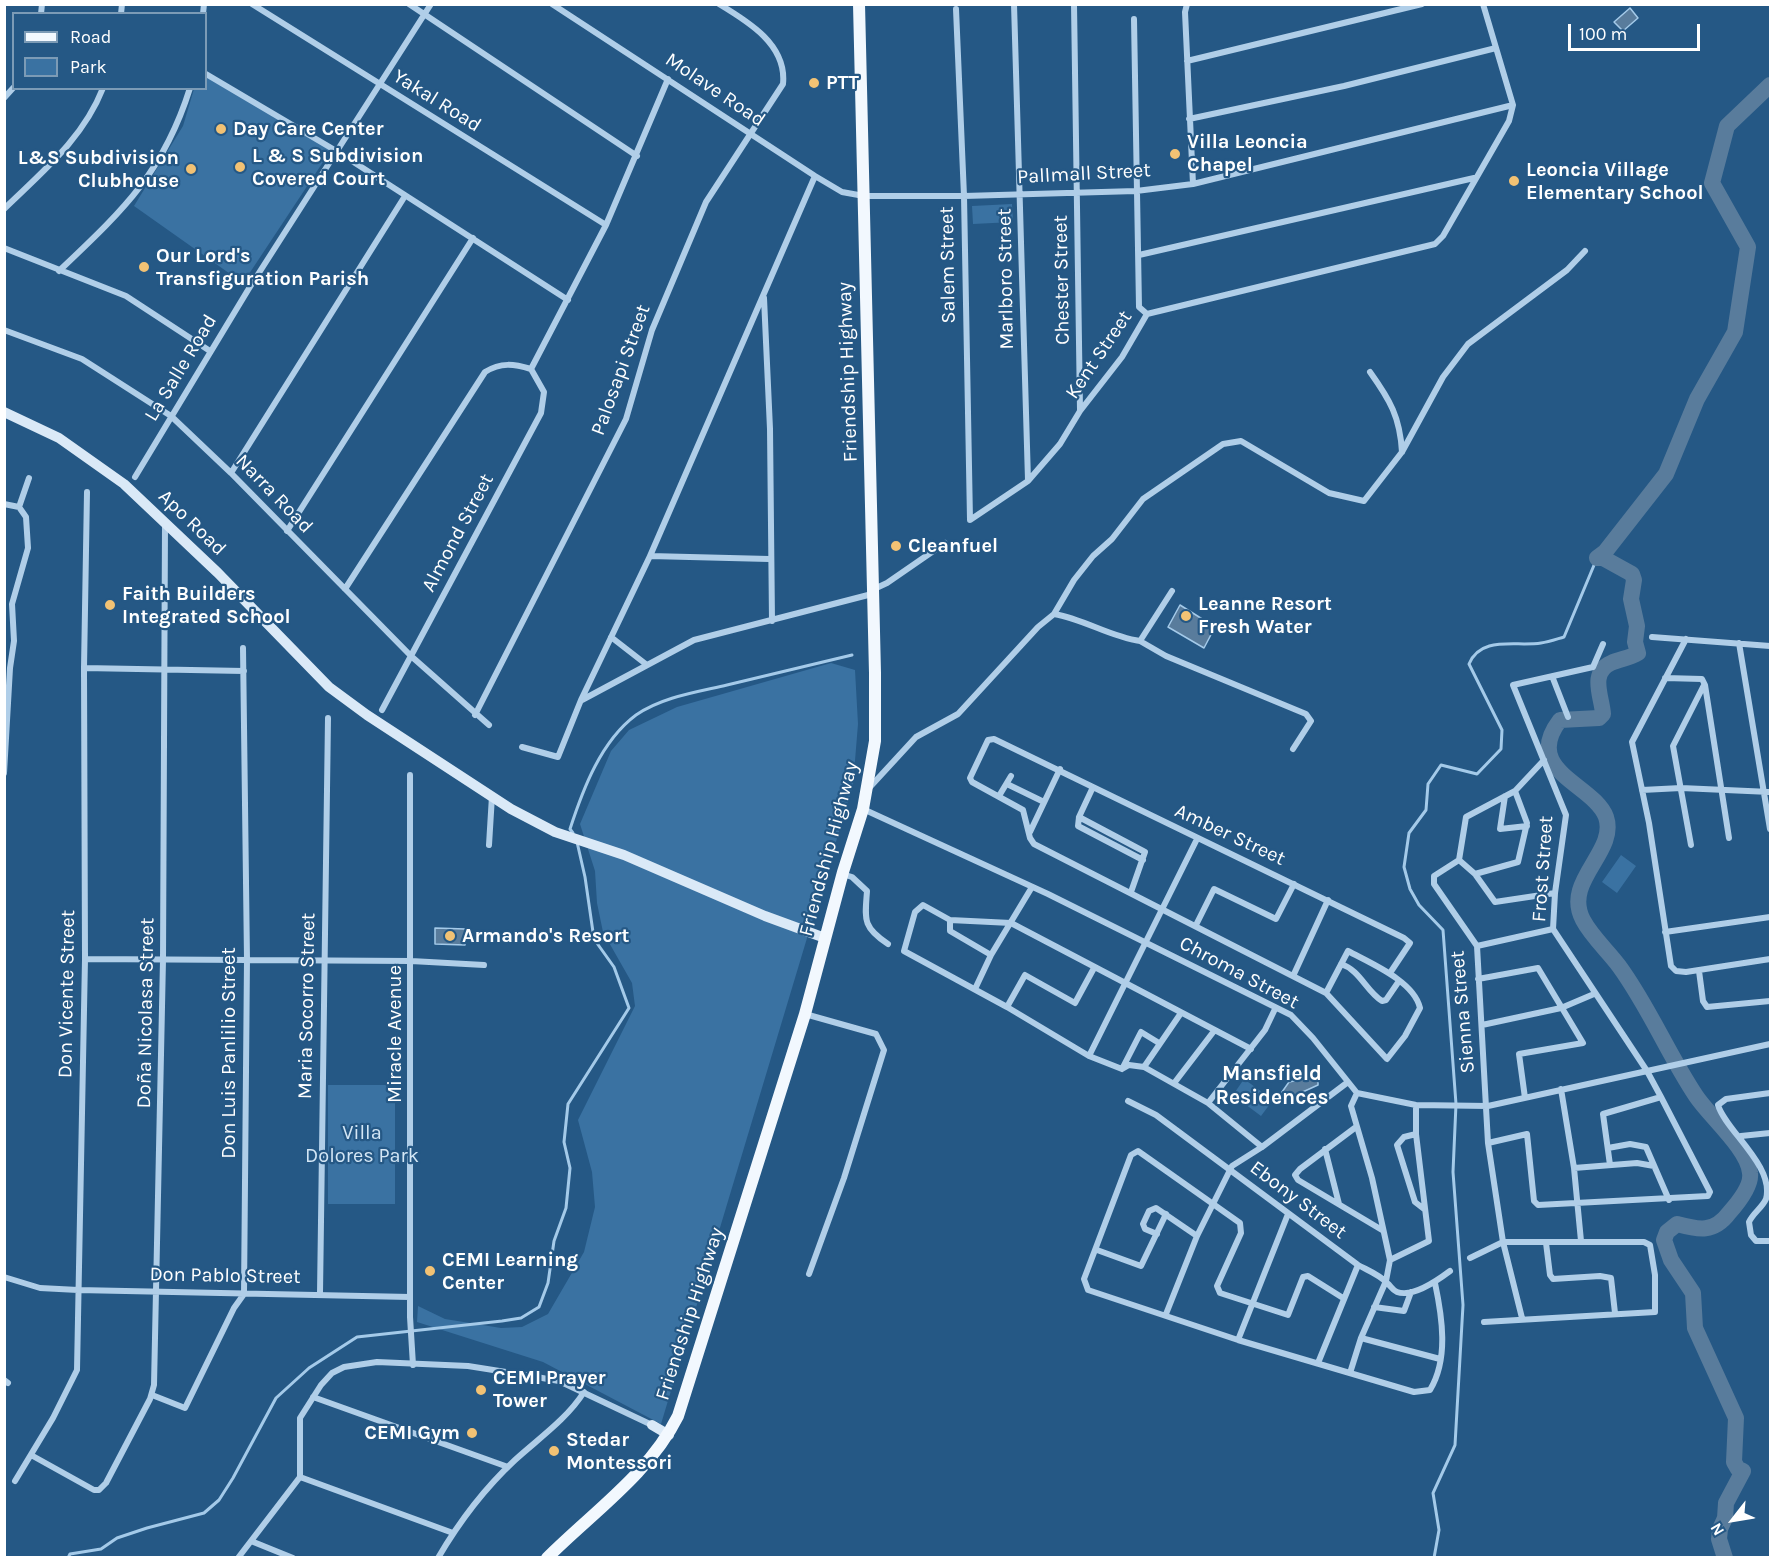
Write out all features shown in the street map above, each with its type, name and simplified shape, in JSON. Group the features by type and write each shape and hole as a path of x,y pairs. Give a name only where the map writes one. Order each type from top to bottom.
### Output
{"main road":[{"name":"Friendship Highway","path":"547,1557 634,1476 669,1435 687,1393 805,1014 842,874 868,790 875,741 875,673 859,4"}],"street":[{"name":"Yakal Road","path":"252,4 606,225"},
{"path":"409,4 637,156"},
{"name":"La Salle Road","path":"135,477 210,351 431,4"},
{"name":"Molave Road","path":"552,4 815,176 842,192 864,196"},
{"name":"Palosapi Street","path":"475,715 626,419 652,330 706,202 778,96 783,84 784,71 778,54 762,34 719,4"},
{"path":"735,14 738,4"},
{"name":"Marlboro Street","path":"1014,4 1028,481"},
{"name":"Chester Street","path":"1074,4 1080,411"},
{"path":"1187,4 1185,12 1193,184"},
{"path":"1187,61 1422,4"},
{"path":"1147,314 1435,244 1443,236 1474,178 1509,121 1513,105 1483,4"},
{"name":"Salem Street","path":"956,9 964,196 969,520"},
{"name":"Kent Street","path":"969,520 1028,481 1060,444 1080,411 1122,357 1147,314 1139,306 1134,19"},
{"path":"1189,119 1344,86 1496,48"},
{"path":"207,75 338,152 568,300"},
{"path":"345,589 485,372 493,367 513,364 531,369 606,225 668,78"},
{"path":"4,209 61,156 102,90"},
{"path":"59,271 112,221 145,183 172,136 189,90"},
{"name":"Pallmall Street","path":"864,196 964,196 1136,191 1193,184 1513,105"},
{"path":"522,747 558,757 581,700 650,556 764,296 783,244 815,176"},
{"path":"1139,255 1474,178"},
{"path":"231,472 405,196"},
{"path":"287,531 472,238"},
{"path":"4,248 126,296 210,351"},
{"path":"868,790 916,736 958,714 1038,627 1054,614 1074,580 1143,499 1223,444 1241,441 1329,493 1364,501 1402,452 1443,377 1468,344 1567,270 1585,251"},
{"path":"764,296 772,621"},
{"path":"753,320 766,324"},
{"name":"Narra Road","path":"4,330 82,359 171,416 231,472 411,656 489,725"},
{"name":"Almond Street","path":"382,710 541,413 544,392 531,369"},
{"path":"1370,372 1395,408 1401,432 1402,452"},
{"name":"Apo Road","path":"4,412 59,438 124,484 165,521 329,687 367,715 511,809 555,832 624,855 765,916 825,938"},
{"path":"19,507 29,478"},
{"name":"Don Vicente Street","path":"15,1481 77,1370 85,959 84,668 87,492"},
{"path":"4,504 19,507 26,517 28,548 14,596 14,641 7,668 4,773"},
{"name":"Doña Nicolasa Street","path":"31,1455 94,1490 99,1490 106,1483 152,1395 158,1291 163,960 165,521"},
{"path":"581,700 694,640 772,621 872,592 945,543"},
{"path":"650,556 770,559"},
{"path":"1140,641 1172,591"},
{"path":"1054,614 1071,616 1118,636 1140,641 1166,656 1306,714 1311,721 1293,749"},
{"path":"611,637 646,665"},
{"path":"1652,637 1770,646"},
{"path":"1686,639 1632,742 1671,966 1676,971 1699,971 1770,959"},
{"path":"1739,643 1767,792 1770,830"},
{"name":"Frost Street","path":"1603,645 1593,667 1513,685 1566,815 1555,893 1553,929 1647,1071 1710,1192 1708,1196 1669,1200"},
{"name":"Don Luis Panlilio Street","path":"152,1395 184,1408 244,1294 247,959 243,648"},
{"path":"84,668 244,671"},
{"path":"1552,676 1568,717"},
{"path":"1665,678 1697,678 1705,685 1729,838"},
{"path":"1691,844 1673,746 1705,685"},
{"name":"Maria Socorro Street","path":"320,1294 328,718"},
{"name":"Amber Street","path":"999,796 972,782 970,778 988,740 994,739 1059,769 1197,839 1328,900 1410,944 1390,972"},
{"path":"1544,760 1515,791 1466,817 1459,860 1475,874 1495,902 1555,893"},
{"path":"1030,832 1059,769"},
{"name":"Miracle Avenue","path":"410,775 410,1343 413,1365"},
{"path":"1011,776 999,796 1023,810 1030,838 1034,844 1293,974 1326,993 1387,1059 1405,1036 1420,1008 1418,1002 1390,972 1348,951 1326,993"},
{"path":"1007,784 1044,802"},
{"path":"1093,787 1079,817 1145,852 1131,892"},
{"path":"1642,790 1681,788 1767,792"},
{"path":"1475,874 1518,862 1527,826 1515,791"},
{"path":"489,846 492,796"},
{"path":"1505,796 1500,829 1527,826"},
{"name":"Chroma Street","path":"863,809 1032,886 1291,1015 1357,1093"},
{"path":"1089,1056 1197,839"},
{"name":"Sienna Street","path":"1459,860 1434,876 1434,884 1477,946 1488,1106 1488,1143 1503,1242 1522,1318"},
{"path":"842,874 852,877 867,891 864,916 875,936 888,944"},
{"path":"1196,925 1214,888 1276,919 1294,884"},
{"path":"975,989 991,955 1032,886"},
{"path":"1293,974 1328,900"},
{"path":"1122,1069 1089,1056 1007,1007 904,951 918,907 923,905 950,920 1011,923 1251,1049"},
{"path":"1665,932 1770,916"},
{"path":"950,920 950,931 991,955"},
{"path":"1477,946 1553,929"},
{"path":"85,959 411,961 484,964"},
{"path":"1341,964 1353,970 1372,995 1382,1001 1386,1000 1399,981"},
{"path":"1007,1007 1025,975 1075,1003 1094,968"},
{"path":"1478,979 1538,968 1583,1043 1519,1054 1526,1098"},
{"path":"1699,971 1703,1001 1707,1007 1770,1001"},
{"path":"1482,1025 1561,1008 1594,994"},
{"path":"1208,1103 1265,1030 1275,1009"},
{"path":"1144,1067 1181,1012"},
{"path":"805,1014 876,1034 884,1050 844,1178 809,1274"},
{"path":"1174,1082 1214,1031"},
{"path":"1122,1069 1141,1032 1159,1042"},
{"path":"1350,1373 1361,1338 1386,1281 1390,1260 1372,1178 1351,1106 1357,1093 1416,1105 1488,1106 1770,1044"},
{"path":"1122,1069 1128,1065 1144,1067 1174,1082 1208,1103 1262,1147"},
{"path":"1166,1314 1197,1236 1230,1169 1348,1082"},
{"path":"1561,1089 1574,1168 1581,1241"},
{"path":"1770,1093 1722,1100 1719,1109 1755,1155 1764,1178 1768,1201 1751,1218 1749,1225 1753,1239 1760,1242 1770,1241"},
{"path":"1610,1165 1603,1114 1661,1097"},
{"name":"Ebony Street","path":"1128,1101 1156,1116 1358,1265 1386,1281 1392,1290 1400,1294 1411,1292"},
{"path":"1390,1260 1428,1244 1416,1134 1416,1105"},
{"path":"1356,1127 1300,1168 1295,1176 1298,1180 1382,1230"},
{"path":"1741,1136 1770,1132"},
{"path":"1416,1134 1404,1137 1397,1145 1416,1202 1424,1209"},
{"path":"1488,1143 1527,1134 1535,1204 1669,1200 1646,1147 1630,1144 1608,1148"},
{"path":"1325,1149 1339,1204"},
{"path":"1343,1298 1308,1276 1303,1277 1288,1315 1251,1304 1217,1290 1242,1227 1142,1152 1135,1152 1131,1155 1097,1250 1084,1279 1088,1290 1166,1314 1238,1340 1414,1392 1430,1390 1436,1382 1442,1337 1435,1283"},
{"path":"1574,1168 1637,1163 1654,1166"},
{"path":"1157,1233 1145,1229 1143,1224 1151,1210 1156,1208 1197,1236"},
{"path":"1097,1250 1141,1266 1166,1214"},
{"path":"1238,1340 1288,1214"},
{"path":"1470,1258 1503,1242 1644,1242 1650,1245 1657,1309 1652,1313 1615,1313 1484,1322"},
{"path":"1546,1243 1550,1275 1553,1279 1600,1276 1611,1278 1615,1313"},
{"path":"1318,1363 1358,1265"},
{"path":"1374,1307 1404,1311 1411,1292 1435,1283 1450,1271"},
{"name":"Don Pablo Street","path":"4,1277 40,1288 78,1290 410,1297"},
{"path":"1361,1338 1440,1359"},
{"path":"238,1557 300,1478 300,1418 332,1373 344,1367 377,1362 478,1368 559,1382 584,1392 669,1435"},
{"path":"438,1557 453,1533 508,1467 560,1420 584,1392"},
{"path":"313,1397 508,1467"},
{"path":"300,1478 453,1533"},
{"path":"251,1541 293,1557"}],"green space":[{"path":"207,74 333,147 243,283 134,206 183,126 194,90 207,90"},
{"path":"1012,204 1013,222 973,224 972,206"},
{"path":"831,663 855,670 858,724 853,785 661,1424 543,1362 417,1322 418,1306 445,1319 501,1328 522,1327 548,1314 584,1252 595,1207 592,1172 578,1120 635,1006 632,983 603,932 597,903 595,871 580,824 611,751 629,730 677,707"},
{"path":"1621,855 1636,866 1617,893 1602,882"},
{"path":"1244,1079 1273,1100 1261,1116 1233,1095"},
{"name":"Villa Dolores Park","path":"328,1085 395,1085 395,1204 328,1204"}],"shaded area":[{"path":"1630,8 1638,18 1623,31 1614,22"},
{"name":"Leanne Resort Fresh Water","path":"1180,605 1215,627 1204,648 1168,627"},
{"name":"Armando's Resort","path":"435,928 466,929 465,945 435,944"},
{"path":"1306,1074 1318,1077 1318,1085 1290,1100 1285,1098 1282,1092 1289,1082 1299,1080"}],"waterway":[{"path":"1597,558 1605,552 1666,474 1697,399 1735,332 1748,247 1712,183 1727,126 1770,85"},
{"path":"1434,1558 1439,1530 1433,1493 1455,1445 1463,1305 1453,1172 1456,1104 1443,930 1419,905 1410,889 1404,867 1409,833 1426,810 1428,784 1441,765 1477,774 1501,749 1502,730 1469,664 1475,655 1490,646 1541,643 1564,637 1597,558"},
{"path":"1597,558 1603,558 1632,574 1634,580 1631,599 1637,626 1635,642 1638,653 1611,663 1600,673 1598,686 1603,714 1599,718 1560,720 1550,737 1549,752 1554,764 1599,805 1606,817 1608,830 1605,842 1584,880 1579,892 1578,906 1583,920 1595,938 1619,966 1640,998 1696,1096 1743,1154 1750,1173 1749,1183 1743,1194 1718,1224 1706,1228 1692,1228 1677,1224 1667,1232 1664,1240 1671,1260 1693,1293 1695,1328 1736,1418 1734,1462 1738,1469 1743,1471 1726,1503 1725,1518 1720,1529 1719,1539 1725,1558"},
{"path":"573,833 570,829 581,798 603,752 613,738 636,715 680,696 852,655"},
{"path":"68,1558 70,1554 101,1549 117,1538 147,1528 204,1513 219,1500 233,1478 276,1398 309,1368 357,1337 521,1318 539,1307 548,1283 554,1241 566,1208 570,1168 564,1142 568,1104 629,1008 614,967 594,939 585,877 577,842"}],"place":[{"name":"PTT","path":"814,83"},
{"name":"Day Care Center","path":"221,129"},
{"name":"Villa Leoncia Chapel","path":"1175,154"},
{"name":"L & S Subdivision Covered Court","path":"240,167"},
{"name":"L&S Subdivision Clubhouse","path":"191,169"},
{"name":"Leoncia Village Elementary School","path":"1514,181"},
{"name":"Our Lord's Transfiguration Parish","path":"144,267"},
{"name":"Cleanfuel","path":"896,546"},
{"name":"Faith Builders Integrated School","path":"110,605"},
{"name":"Leanne Resort Fresh Water","path":"1186,616"},
{"name":"Armando's Resort","path":"450,936"},
{"name":"CEMI Learning Center","path":"430,1271"},
{"name":"CEMI Prayer Tower","path":"481,1390"},
{"name":"CEMI Gym","path":"472,1433"},
{"name":"Stedar Montessori","path":"554,1451"}],"district":[{"name":"Mansfield Residences","path":"1272,1086"}]}
